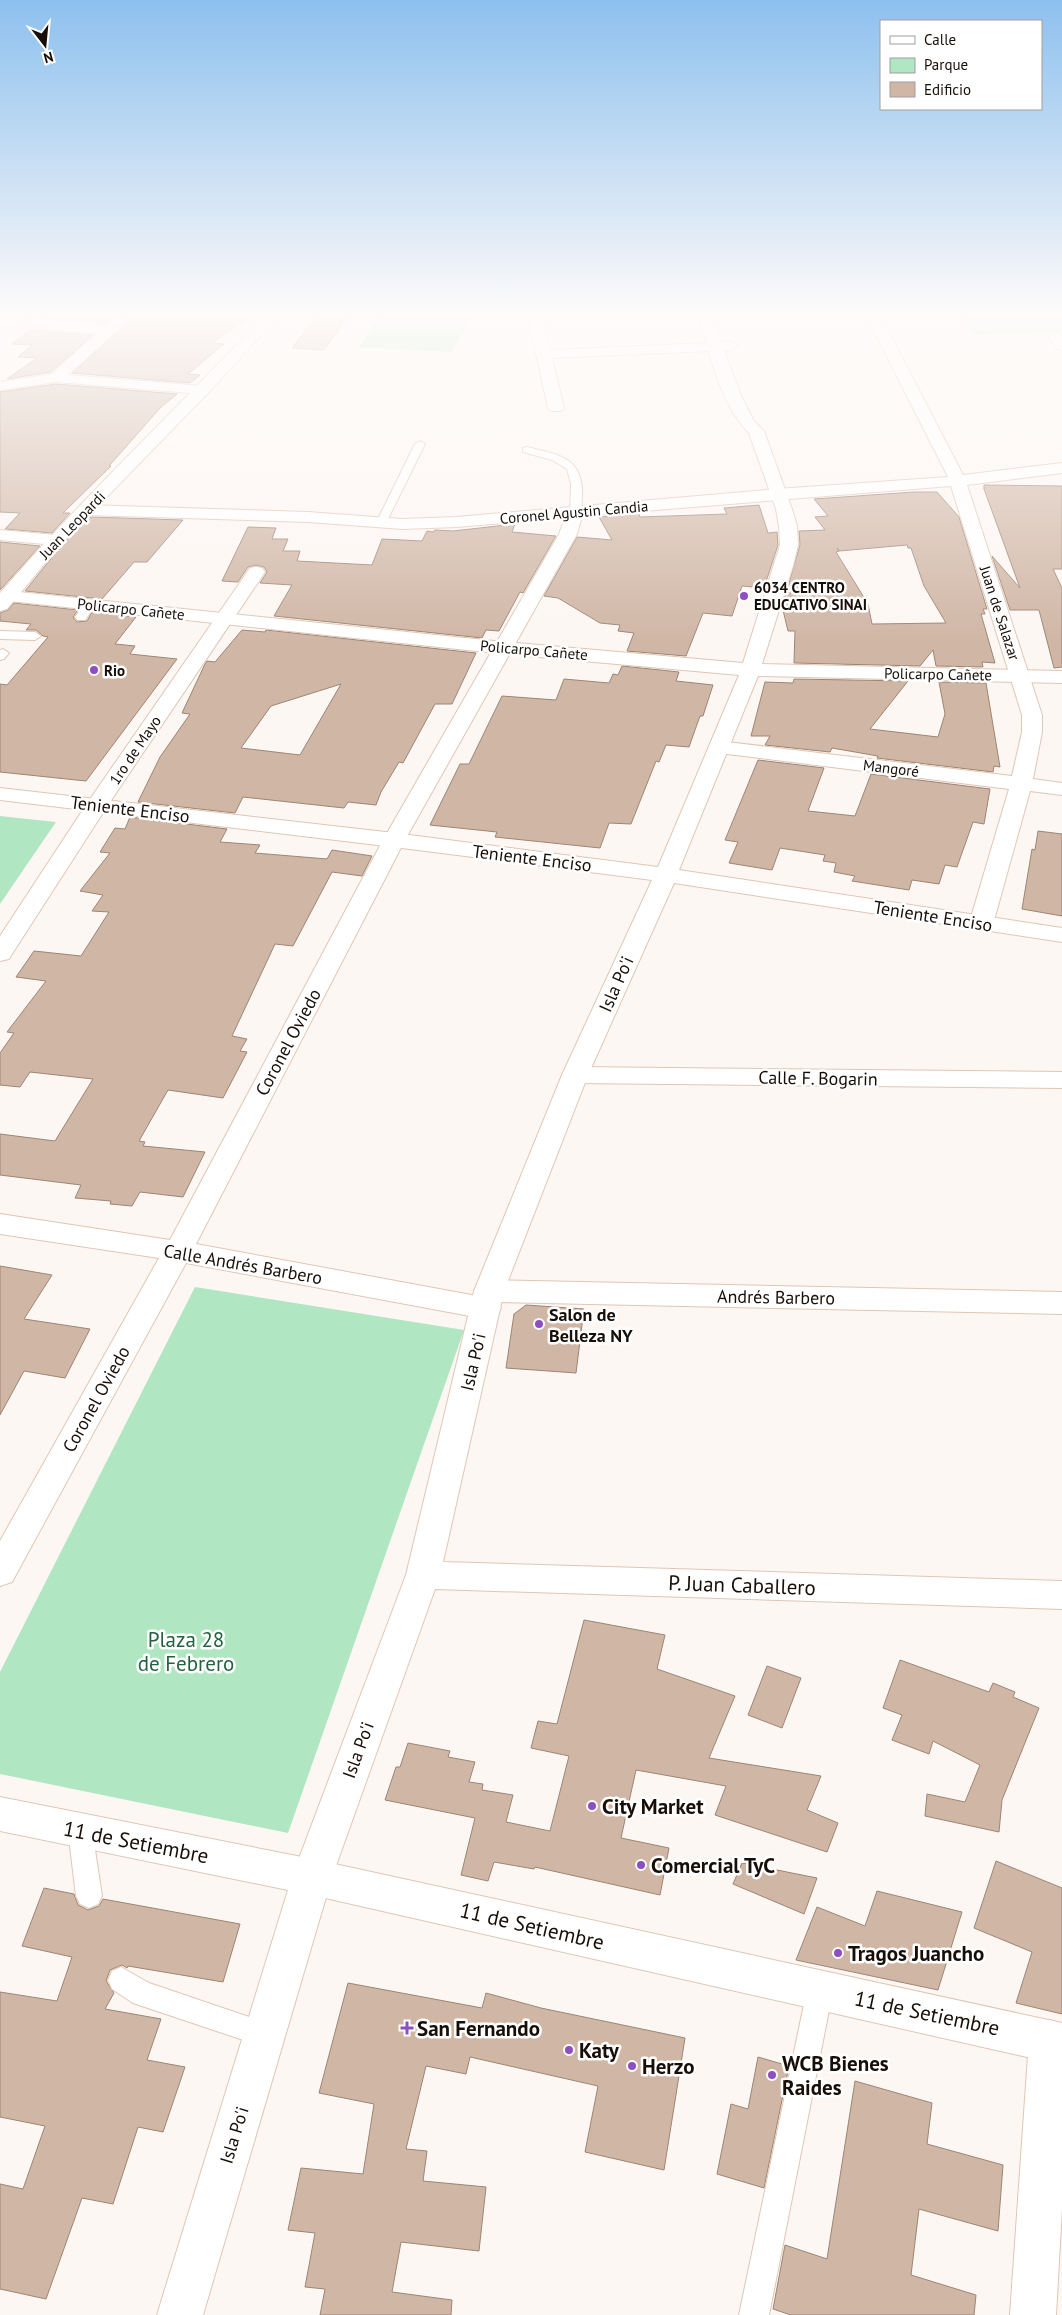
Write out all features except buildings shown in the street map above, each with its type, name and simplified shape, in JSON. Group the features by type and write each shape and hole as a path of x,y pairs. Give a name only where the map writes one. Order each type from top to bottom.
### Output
{"street":[{"name":"Juan Leopardi","path":"4,600 55,540 169,425"},
{"name":"Isla Po'i","path":"180,2315 312,1877 423,1574 488,1300 575,1075 666,875 751,670 789,545 784,509 776,494 756,431 749,425"},
{"name":"Isla Po'i","path":"756,431 757,425"},
{"name":"Juan de Salazar","path":"929,425 958,481 1032,715 1032,732 1022,784 981,924"},
{"name":"Coronel Agustin Candia","path":"86,510 308,517 381,523 457,522 776,494 958,481 1062,468"},
{"name":"Coronel Oviedo","path":"0,1572 178,1251 394,840 568,534 575,512"},
{"path":"0,535 55,540"},
{"name":"1ro de Mayo","path":"0,954 97,805 256,572"},
{"name":"Policarpo Cañete","path":"4,600 86,610 223,619 504,648 751,670 1062,677"},
{"name":"Mangoré","path":"719,747 1062,789"},
{"name":"Teniente Enciso","path":"0,794 394,840 666,875 1062,936"},
{"name":"Calle F. Bogarin","path":"575,1075 1062,1080"},
{"name":"Calle Andrés Barbero","path":"0,1224 488,1300"},
{"name":"Andrés Barbero","path":"488,1300 1062,1303"},
{"name":"P. Juan Caballero","path":"423,1574 1062,1595"},
{"name":"11 de Setiembre","path":"0,1814 312,1877 1056,2042"},
{"path":"1033,2315 1056,2042"}],"lane":[{"path":"381,523 420,444"},
{"path":"527,450 568,463 575,472 578,484 575,512"},
{"path":"0,636 35,636"},
{"path":"80,1830 89,1896"},
{"path":"120,1980 142,1994 264,2034"},
{"path":"754,2315 820,1990"}],"green space":[{"path":"0,816 56,822 0,904"},
{"name":"Plaza 28 de Febrero","path":"195,1287 464,1330 288,1833 0,1774 0,1672"}],"place":[{"name":"6034 CENTRO EDUCATIVO SINAI","path":"744,596"},
{"name":"Rio","path":"94,670"},
{"name":"Salon de Belleza NY","path":"539,1324"},
{"name":"City Market","path":"592,1806"},
{"name":"Comercial TyC","path":"641,1865"},
{"name":"Tragos Juancho","path":"838,1953"},
{"name":"San Fernando","path":"407,2028"},
{"name":"Katy","path":"569,2050"},
{"name":"Herzo","path":"632,2066"},
{"name":"WCB Bienes Raides","path":"772,2075"}]}
